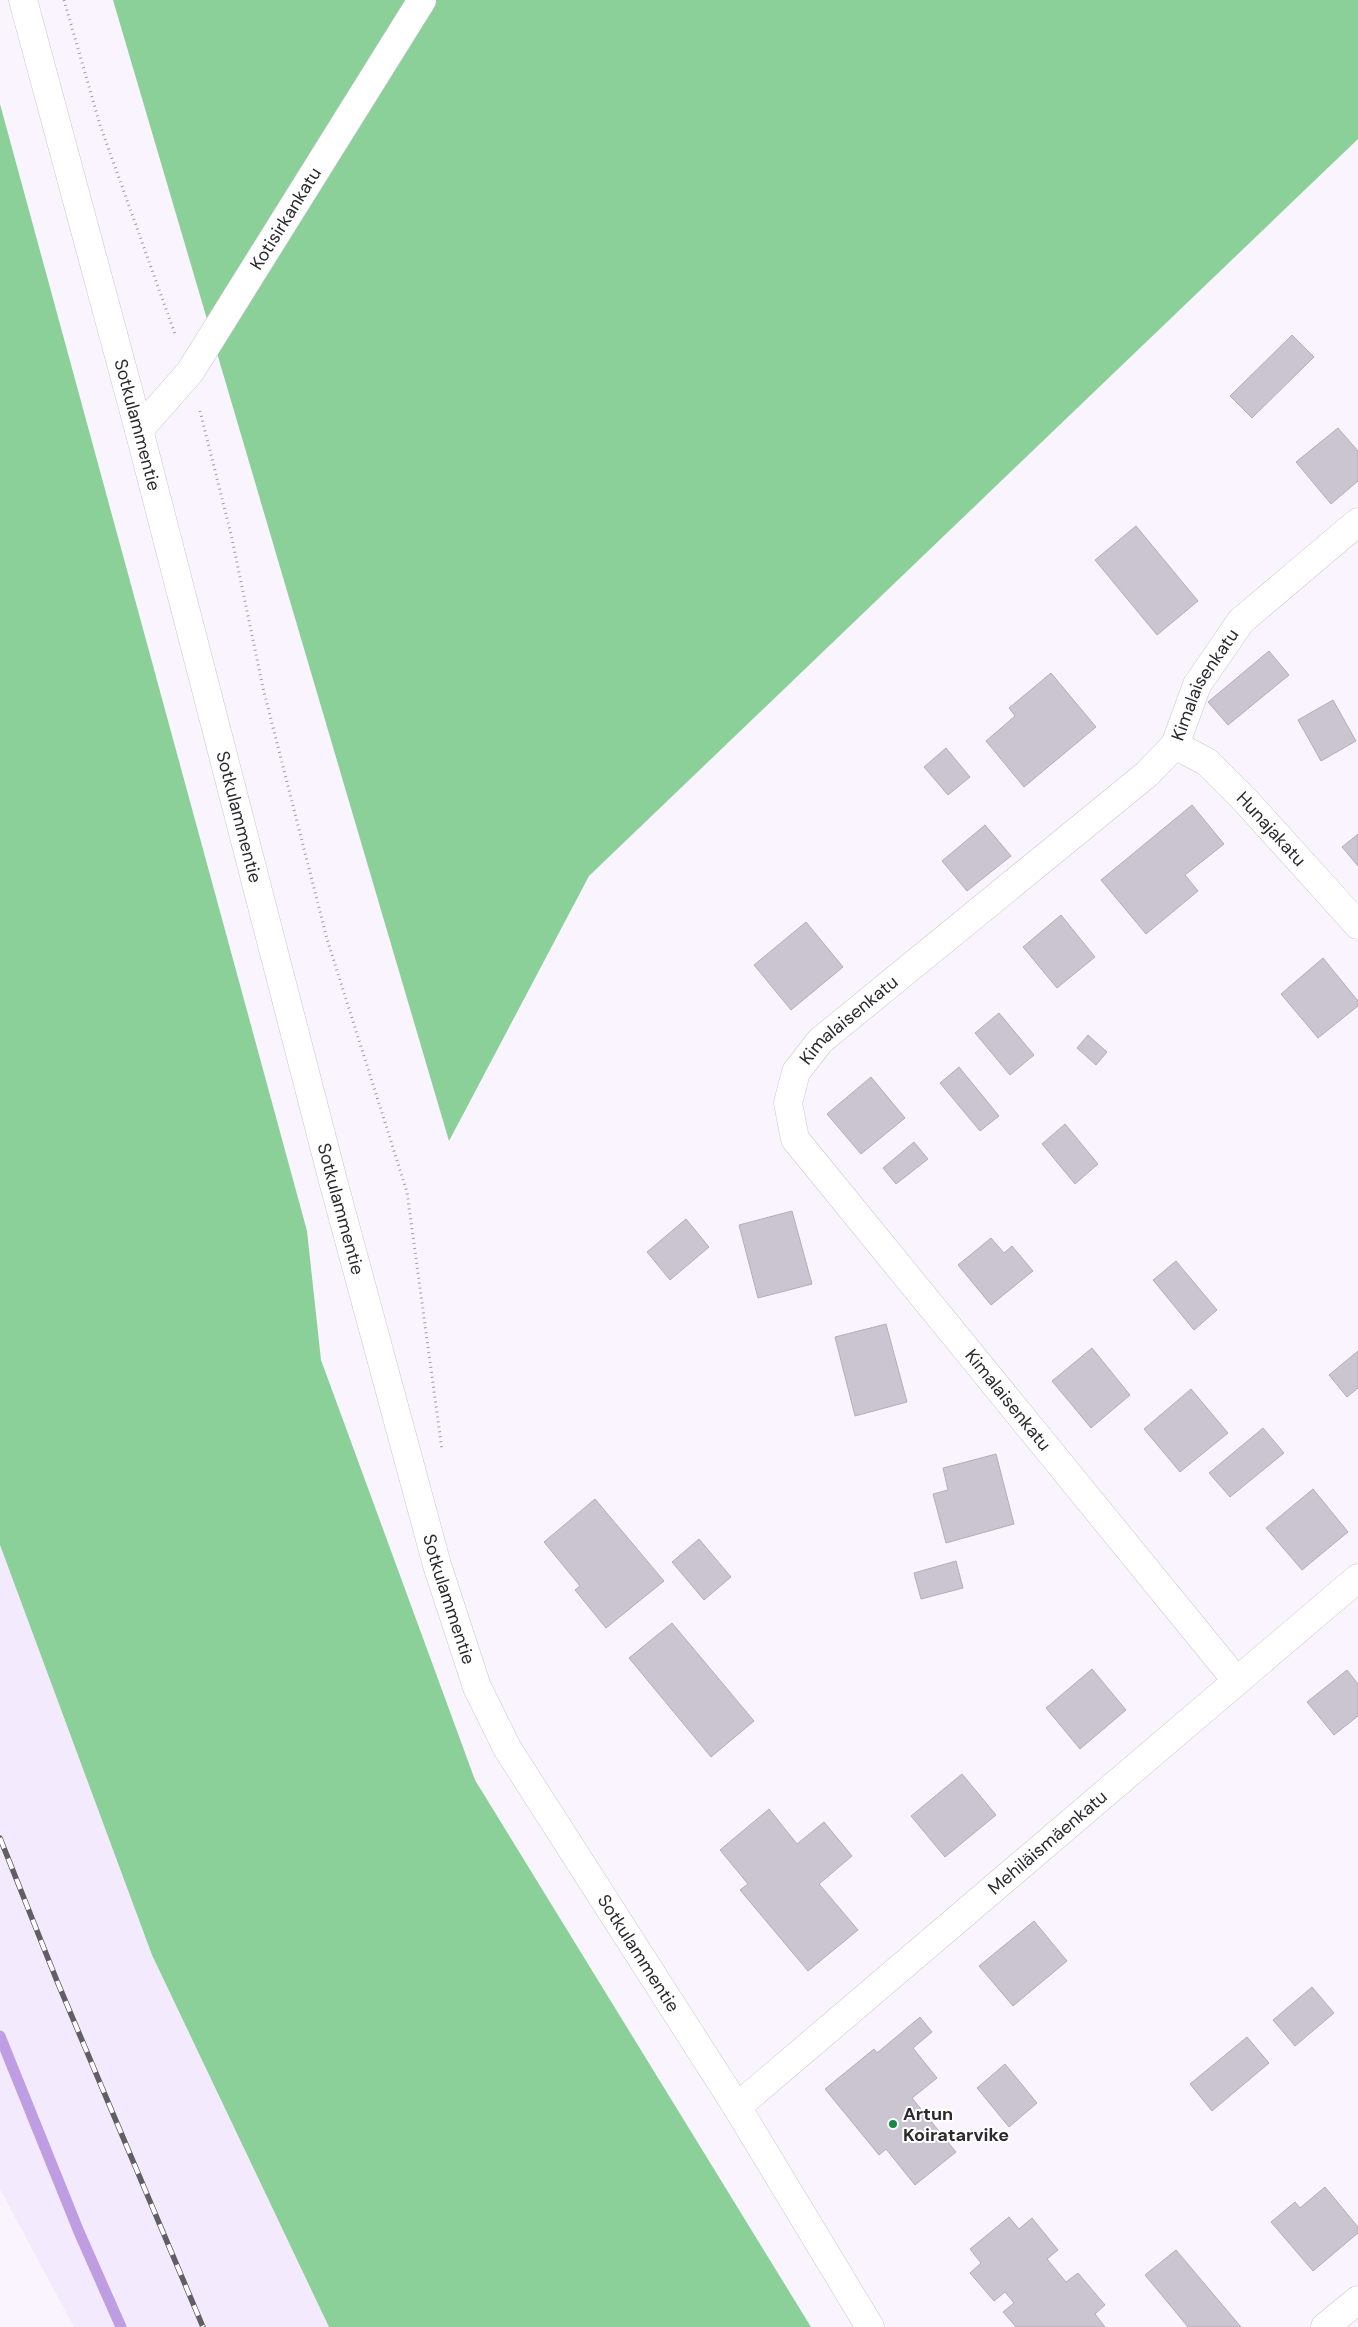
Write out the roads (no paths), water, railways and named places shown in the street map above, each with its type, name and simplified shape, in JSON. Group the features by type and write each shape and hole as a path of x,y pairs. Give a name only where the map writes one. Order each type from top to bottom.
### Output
{"street":[{"name":"Sotkulammentie","path":"24,0 139,430 332,1177 435,1556 476,1687 507,1748 737,2107 870,2327"},
{"name":"Kotisirkankatu","path":"139,430 190,372 422,0"},
{"name":"Kimalaisenkatu","path":"1236,1680 796,1139 788,1103 796,1072 820,1041 1147,774 1175,745 1197,685 1241,621 1358,522"},
{"name":"Hunajakatu","path":"1175,745 1207,762 1358,925"},
{"name":"Mehiläismäenkatu","path":"737,2107 1358,1578"},
{"path":"1325,2327 1358,2300"}],"waterway":[{"path":"0,2036 79,2232 121,2327"}],"railway":[{"path":"0,1838 57,1981 203,2327"}],"place":[{"name":"Artun Koiratarvike","path":"893,2124"}]}
